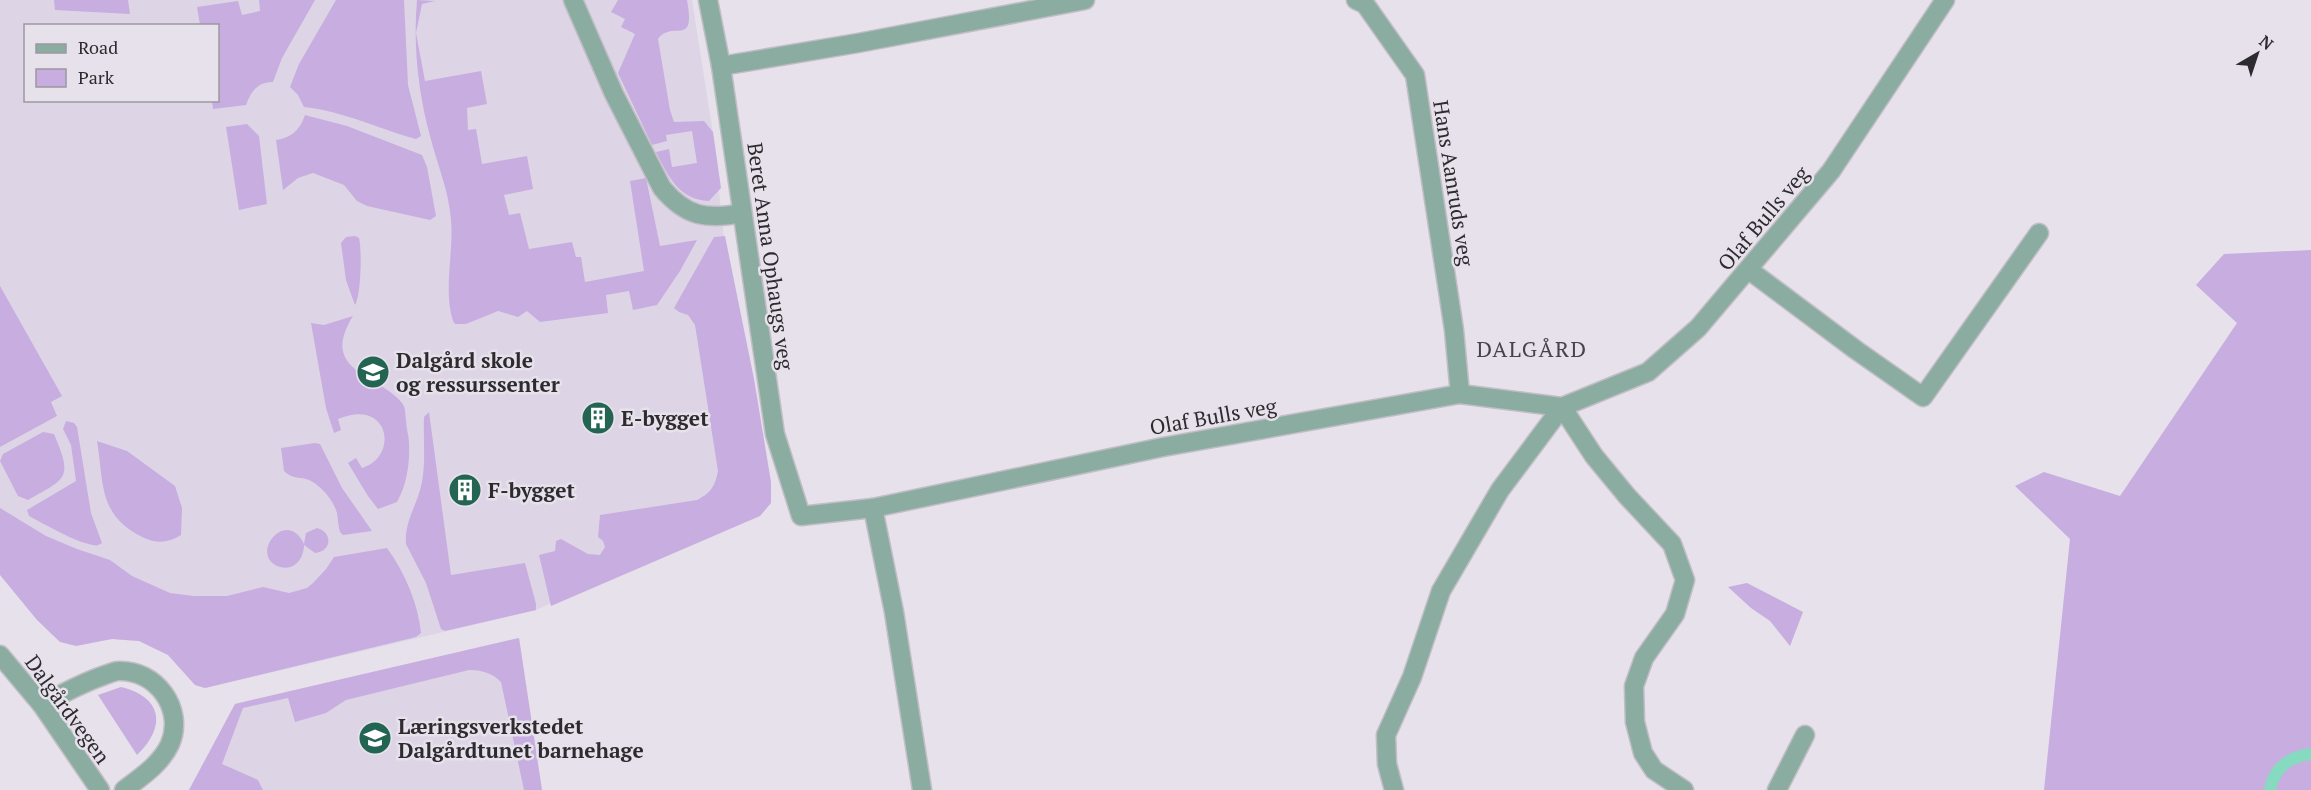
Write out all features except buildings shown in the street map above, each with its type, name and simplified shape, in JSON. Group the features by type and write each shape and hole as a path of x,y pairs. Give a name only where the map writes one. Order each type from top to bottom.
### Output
{"street":[{"path":"573,0 614,94 662,188 673,201 690,211 718,218 742,213"},
{"name":"Beret Anna Ophaugs veg","path":"708,0 721,66 775,434 801,516"},
{"path":"721,66 858,44 1085,0"},
{"name":"Hans Aanruds veg","path":"1356,0 1365,4 1415,75 1452,318 1460,394"},
{"name":"Olaf Bulls veg","path":"801,516 873,508 1163,447 1460,394 1562,407 1648,372 1698,328 1831,171 1945,0"},
{"path":"1749,270 1856,350 1923,396 2039,233"},
{"path":"1394,790 1387,764 1386,735 1412,677 1441,591 1500,490 1562,407 1594,456 1627,496 1672,544 1686,580 1675,614 1644,658 1635,686 1635,722 1643,753 1654,770 1684,790"},
{"path":"873,508 894,612 922,790"},
{"name":"Dalgårdvegen","path":"0,655 42,705 100,790"},
{"path":"42,705 76,685 118,671 143,676 156,684 168,698 174,714 175,730 170,745 161,759 124,790"},
{"path":"1777,790 1805,735"}],"shaded area":[{"name":"Dalgård skole og ressurssenter","path":"0,0 692,0 712,127 724,239 768,505 536,610 205,688 195,685 168,655 139,641 112,639 0,563"},
{"name":"Læringsverkstedet Dalgårdtunet barnehage","path":"519,638 542,790 189,790 235,704"}],"green space":[{"path":"54,0 128,0 130,14 55,10"},
{"path":"259,0 315,0 282,58 273,82 256,88 246,105 213,109 212,102 219,102 219,24 200,24 197,7 238,1 242,15 260,11"},
{"path":"336,0 404,0 408,85 421,136 416,139 347,116 304,107 298,95 290,87 299,64"},
{"path":"417,0 435,1 422,4 416,33"},
{"path":"618,0 687,0 689,15 686,29 670,31 658,39 674,122 704,121 713,132 721,188 709,201 699,200 682,191 670,178 656,152 669,149 672,167 697,163 692,131 666,135 667,141 652,145 618,73 635,34 621,27 625,19 611,12"},
{"path":"416,33 425,81 481,71 487,104 467,108 468,130 476,129 482,164 527,156 533,189 504,195 509,215 520,213 529,249 572,242 576,257 581,257 585,282 644,271 630,181 646,178 660,246 697,240 657,305 633,310 629,291 606,295 608,313 540,322 527,311 518,317 498,311 466,324 455,324 449,297 452,232 450,209 426,119 420,85"},
{"path":"305,115 347,126 422,155 427,167 436,216 430,220 367,206 357,201 344,185 313,173 298,178 283,190 276,140 294,132"},
{"path":"247,124 259,136 267,204 239,210 226,127"},
{"path":"725,236 754,379 771,482 771,503 760,516 551,606 539,555 555,551 556,541 561,539 588,554 600,555 605,547 603,541 598,537 600,515 697,500 706,495 714,485 718,471 695,325 688,315 674,308 714,237"},
{"path":"346,237 359,238 361,262 359,292 355,305 346,280 341,243"},
{"path":"2311,250 2311,790 2044,790 2070,539 2015,486 2044,472 2120,496 2237,323 2196,285 2224,254"},
{"path":"0,286 62,396 51,402 57,416 0,447"},
{"path":"353,316 344,335 343,349 347,360 356,370 392,393 402,403 409,440 408,466 397,502 378,509 348,463 356,458 362,468 374,462 385,441 383,431 378,422 369,416 355,414 338,419 341,430 334,433 326,408 311,323 324,325"},
{"path":"429,412 451,575 525,563 536,610 445,631 441,629 426,583 406,544 409,520 422,482 424,417"},
{"path":"66,421 74,423 77,427 91,513 102,543 98,545 61,533 29,516 27,510 76,481 71,445 63,429"},
{"path":"43,432 54,434 63,460 63,476 51,487 28,500 18,496 0,461 3,454"},
{"path":"97,441 127,451 175,486 182,508 181,535 167,541 152,541 142,537 117,519 106,496"},
{"path":"320,444 342,488 372,531 343,535 340,532 335,508 325,492 311,481 292,476 284,471 281,448"},
{"path":"0,508 46,536 110,560 132,576 170,593 194,596 227,596 263,587 289,593 307,588 326,569 334,557 387,548 410,589 421,633 416,637 205,688 195,685 168,655 139,641 112,639 76,646 60,642 37,620 0,575"},
{"path":"317,528 326,533 328,537 327,546 321,552 315,553 304,545 300,559 294,565 285,568 271,562 267,554 268,545 280,532 288,530 296,534 304,544 306,533"},
{"path":"1747,583 1803,612 1790,646 1770,621 1751,608 1728,587"},
{"path":"519,638 542,790 524,790 501,682 486,673 469,670 346,700 326,713 295,722 288,698 243,708 222,764 258,780 263,790 189,790 235,704"},
{"path":"121,687 145,698 152,705 156,714 153,734 137,755 98,695"}],"waterway":[{"path":"2270,790 2275,775 2284,764 2311,754"}],"place":[{"name":"Dalgård skole og ressurssenter","path":"373,372"},
{"name":"E-bygget","path":"598,418"},
{"name":"F-bygget","path":"465,490"},
{"name":"Læringsverkstedet Dalgårdtunet barnehage","path":"375,738"}],"district":[{"name":"DALGÅRD","path":"1532,348"}]}
